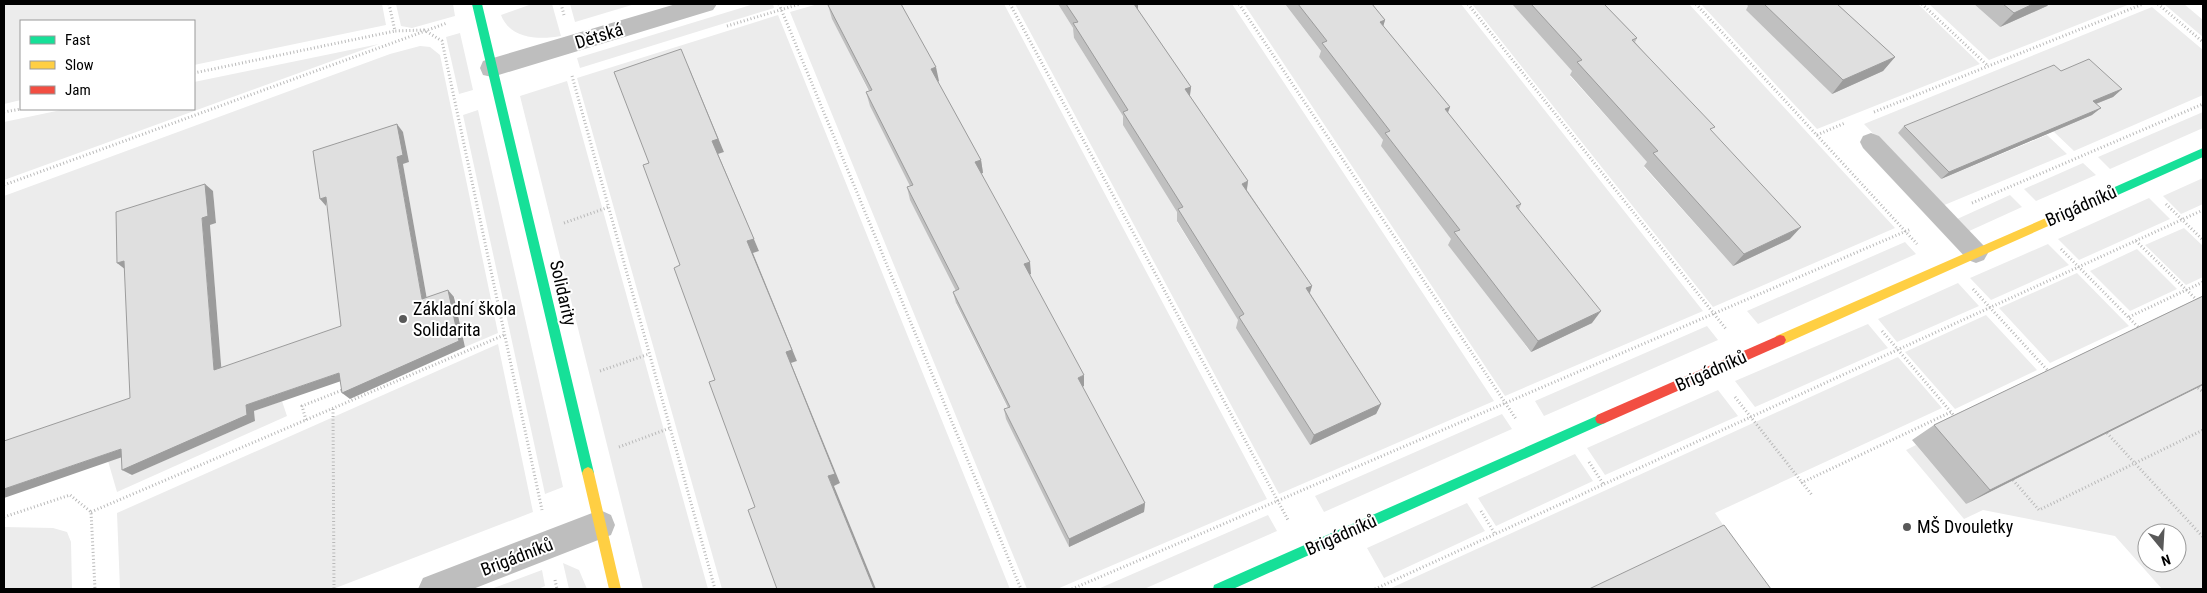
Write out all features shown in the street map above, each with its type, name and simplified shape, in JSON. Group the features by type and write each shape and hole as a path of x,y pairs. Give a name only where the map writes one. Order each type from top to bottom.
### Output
{"street":[{"name":"Solidarity","path":"477,4 615,589"},
{"name":"Dětská","path":"492,68 705,4"},
{"name":"Brigádníků","path":"1219,589 2203,152"},
{"name":"Brigádníků","path":"434,589 600,525"}],"lane":[{"path":"1871,142 1976,253"}],"path":[{"path":"389,4 395,31"},
{"path":"779,4 1021,589"},
{"path":"1010,4 1277,501 1306,550"},
{"path":"1239,4 1536,448"},
{"path":"1468,4 1747,354"},
{"path":"1696,4 1906,232 1990,308 2050,374"},
{"path":"1922,4 1987,66"},
{"path":"1870,113 2142,4"},
{"path":"2158,4 2203,42"},
{"path":"4,185 450,22"},
{"path":"195,73 395,31 424,30 442,41 543,514"},
{"path":"570,68 715,589"},
{"path":"1072,589 2203,104"},
{"path":"4,112 20,109"},
{"path":"1816,135 1852,120"},
{"path":"2140,180 2203,240"},
{"path":"531,235 609,207"},
{"path":"1375,589 2203,210"},
{"path":"2038,226 2141,330"},
{"path":"2136,241 2203,306"},
{"path":"2129,317 2203,282"},
{"path":"1859,305 1956,418"},
{"path":"91,512 504,334"},
{"path":"566,384 649,354"},
{"path":"1713,370 1812,495"},
{"path":"306,420 302,406 348,388"},
{"path":"2198,388 2203,392"},
{"path":"333,409 334,589"},
{"path":"1801,483 1951,412"},
{"path":"584,460 670,428"},
{"path":"2013,480 2039,510 2203,430"},
{"path":"2107,433 2203,537"},
{"path":"4,517 70,495 91,512 95,589"}],"shaded area":[{"path":"4,4 382,4 386,25 195,65 195,20 20,20 20,100 4,104"},
{"path":"396,4 453,4 455,16 412,28 401,26"},
{"path":"532,4 552,4 561,36 544,38 526,36 511,29 505,23 501,15"},
{"path":"570,4 635,4 575,22"},
{"path":"754,4 773,4 774,8 580,68 577,58"},
{"path":"818,4 878,4 833,20 875,104 916,198 911,200 962,301 956,304 1012,417 1069,547 1144,512 1078,389 1084,386 1025,276 1031,274 977,175 982,173 934,83 938,81 896,4 1004,4 1267,499 1057,589 1027,589 790,12"},
{"path":"1015,4 1058,4 1078,36 1074,38 1128,123 1182,219 1177,222 1242,326 1310,445 1376,414 1130,4 1232,4 1494,401 1279,494"},
{"path":"1244,4 1285,4 1324,55 1319,57 1386,144 1530,352 1356,4 1461,4 1703,311 1505,396"},
{"path":"1472,4 1512,4 1575,74 1570,76 1649,164 1644,167 1733,266 1584,4 1689,4 1895,228 1713,307"},
{"path":"1701,4 1746,4 1832,94 1883,71 1812,4 1918,4 1980,64 1817,129"},
{"path":"1929,4 1974,4 2000,27 2045,4 2130,4 1989,60"},
{"path":"2164,4 2184,4 2203,20 2203,37"},
{"path":"2152,7 2203,50 2203,95 2074,151 2053,131 1898,133 1941,179 2047,135 2067,154 1942,206 1864,124"},
{"path":"778,15 1010,589 876,589 834,486 840,483 791,363 797,361 753,253 759,251 718,154 724,152 687,63 656,176 761,516 780,589 722,589 577,78"},
{"path":"460,33 473,90 459,94 446,37"},
{"path":"379,44 4,180 4,122 61,110 195,110 195,82"},
{"path":"420,46 430,47 440,55 498,333 465,347 455,297 428,305 403,164 409,162 403,132 327,206 349,333 222,376 210,225 216,223 213,191 139,404 4,450 4,196 390,54"},
{"path":"567,81 708,589 643,589 520,96"},
{"path":"478,110 563,487 545,494 463,115"},
{"path":"2203,112 2203,128 2110,169 2098,157"},
{"path":"2083,163 2096,175 2036,201 2024,189"},
{"path":"2203,178 2203,204 2181,214 2163,196"},
{"path":"2010,195 2022,207 1967,232 1955,220"},
{"path":"2149,198 2170,219 2079,260 2058,239"},
{"path":"2184,228 2203,246 2203,277 2186,285 2145,245"},
{"path":"1905,242 1916,254 1758,324 1747,311"},
{"path":"2048,244 2069,265 1991,300 1970,278"},
{"path":"2137,249 2177,289 2130,311 2090,271"},
{"path":"2077,273 2129,326 2050,363 1999,308"},
{"path":"1958,283 1979,306 1897,342 1878,319"},
{"path":"1986,315 2037,370 1955,409 1905,352"},
{"path":"1868,324 1888,348 1755,407 1735,381"},
{"path":"1707,326 1718,340 1544,416 1535,401"},
{"path":"498,344 533,512 333,589 120,589 117,513"},
{"path":"1898,357 1942,408 1715,513 1730,535 1599,589 1389,589"},
{"path":"2203,385 2203,589 2162,589 2148,573 2187,573 2187,523 2137,523 2137,561 2115,536 1983,510 1964,519 1906,450 1916,445 1966,504"},
{"path":"1718,390 1738,416 1605,475 1587,448"},
{"path":"282,401 287,416 117,492 108,461 131,454 132,474 127,477 255,421 254,411"},
{"path":"1502,414 1512,429 1324,512 1315,496"},
{"path":"1575,454 1593,481 1496,526 1478,498"},
{"path":"1467,503 1485,531 1384,578 1367,548"},
{"path":"1268,515 1277,531 1144,589 1098,589"},
{"path":"4,527 53,528 67,532 71,542 72,589 4,589"},
{"path":"563,563 579,570 587,589 569,589"},
{"path":"542,570 545,586 538,589 491,589"}],"building":[{"path":"901,4 936,67 931,69 981,160 975,162 1030,262 1024,264 1084,375 1078,378 1145,503 1069,539 1004,409 1010,407 953,292 959,289 907,187 913,185 866,92 872,90 828,5"},
{"path":"1066,4 1134,4 1191,87 1185,89 1248,181 1242,184 1312,286 1306,288 1381,404 1314,435 1239,317 1244,314 1178,209 1183,207 1123,112 1128,110 1073,23 1078,22"},
{"path":"1298,4 1372,4 1385,20 1380,22 1450,107 1445,109 1521,204 1516,206 1601,311 1538,341 1454,232 1460,230 1385,133 1390,131 1322,43 1327,41"},
{"path":"1531,4 1604,4 1637,38 1632,40 1715,127 1710,129 1801,227 1744,254 1653,153 1658,151 1577,62 1582,60"},
{"path":"1764,4 1837,4 1895,57 1843,80"},
{"path":"2003,4 2033,4 2014,13"},
{"path":"681,49 718,139 712,141 754,239 747,241 792,350 786,352 835,474 828,476 874,589 777,589 748,510 755,507 709,382 715,380 674,268 680,265 643,165 649,163 614,72"},
{"path":"2089,59 2122,89 2093,101 2101,108 1949,172 1904,126 2054,65 2061,71"},
{"name":"Základní škola Solidarita","path":"397,124 403,155 397,157 422,299 448,290 459,341 342,393 339,373 246,405 247,415 122,470 121,449 4,489 4,441 130,398 124,261 117,263 116,212 205,184 208,216 202,218 214,370 341,326 326,197 320,199 313,151"},
{"path":"2203,296 2203,384 1990,490 1934,425"},
{"path":"1724,525 1771,589 1589,589"}],"traffic: fast":[{"path":"477,4 588,473"},
{"path":"2078,208 2203,152"},
{"path":"1219,589 1601,419"}],"traffic: slow":[{"path":"1780,340 2078,208"},
{"path":"588,473 615,589"}],"traffic: jam":[{"path":"1601,419 1780,340"}],"place":[{"name":"Základní škola Solidarita","path":"403,319"},
{"name":"MŠ Dvouletky","path":"1907,527"}]}
